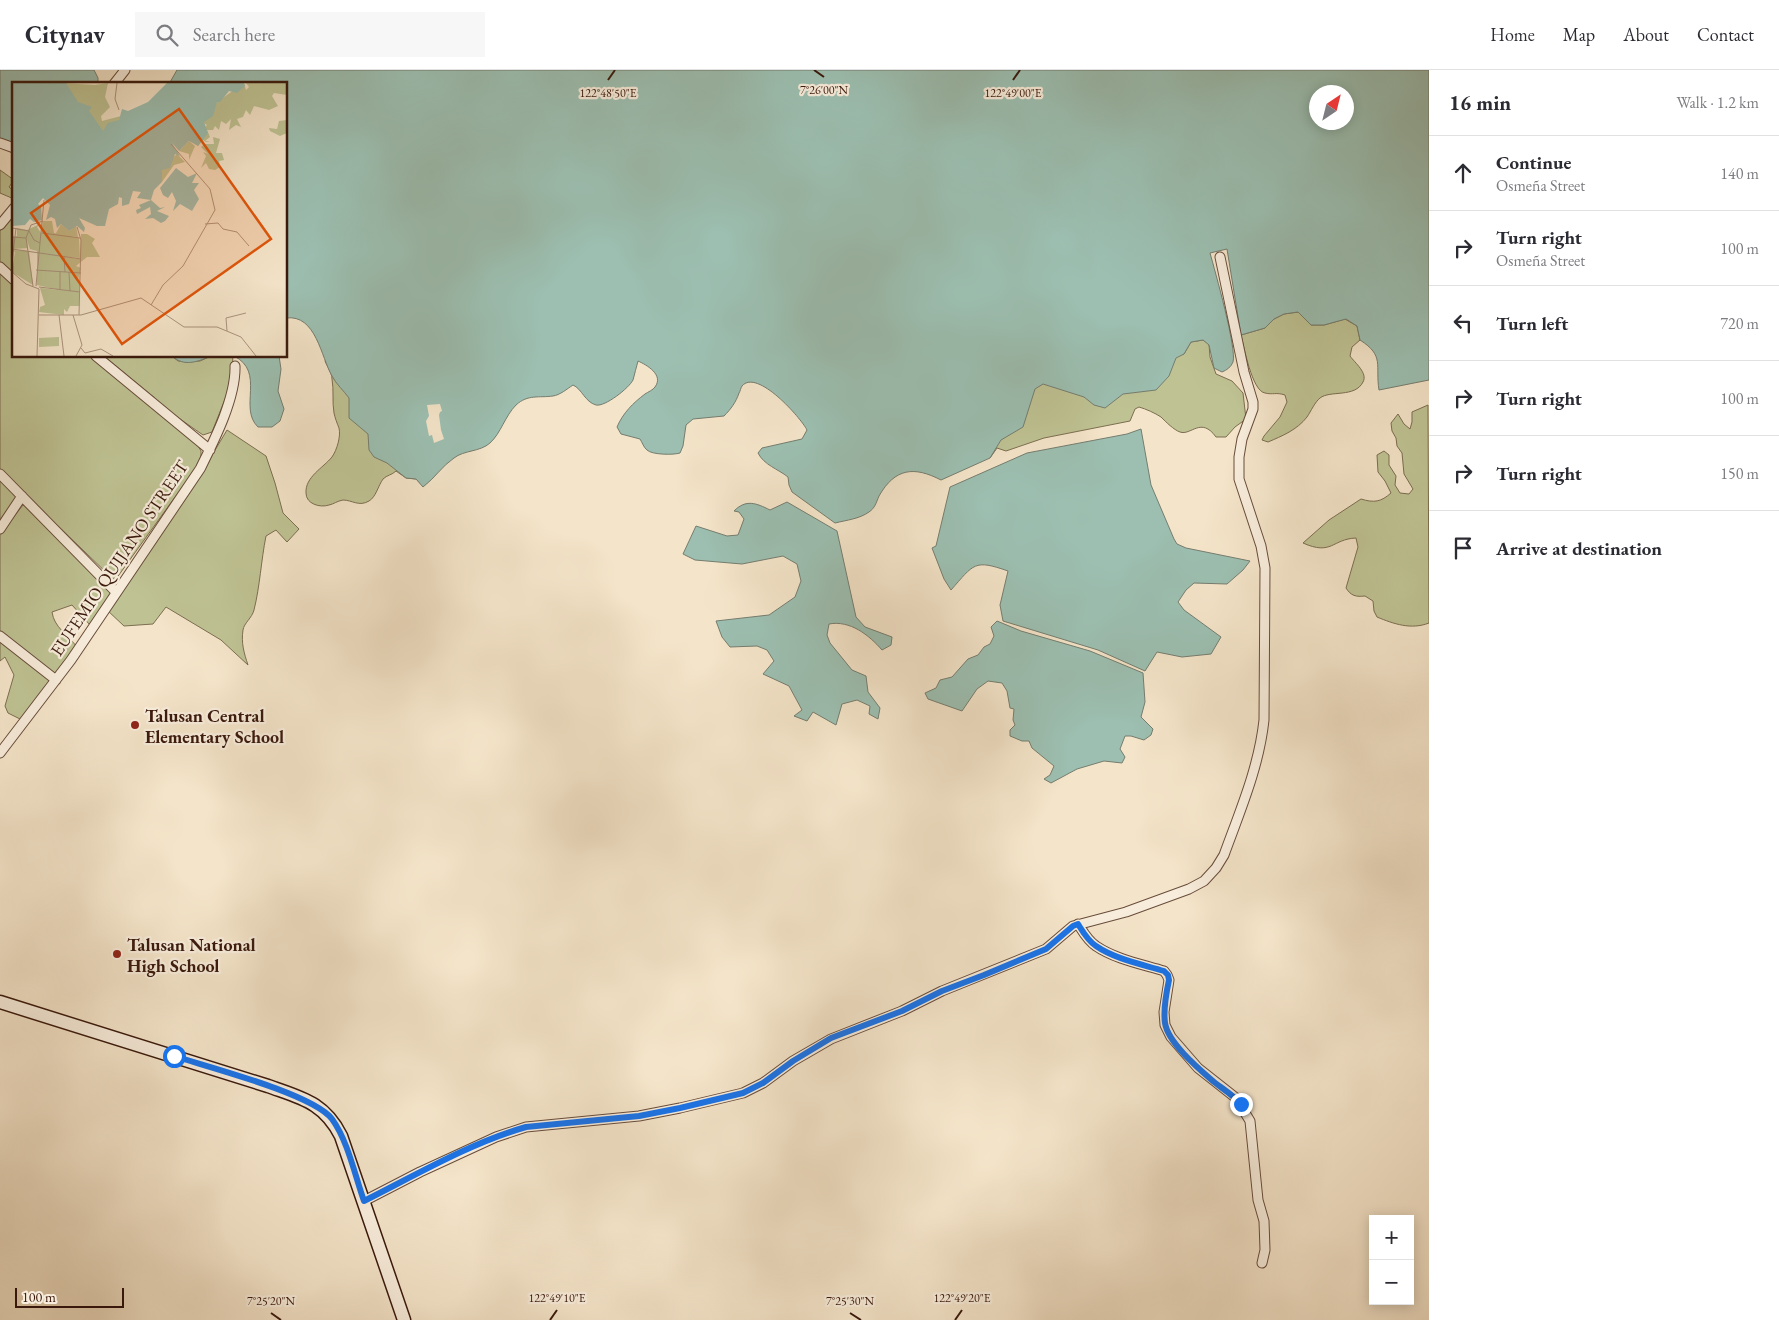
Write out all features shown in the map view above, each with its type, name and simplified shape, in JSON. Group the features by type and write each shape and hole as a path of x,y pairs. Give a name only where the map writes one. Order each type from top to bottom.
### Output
{"main road":[{"path":"0,1002 268,1086 313,1104 326,1113 337,1127 404,1320"}],"street":[{"path":"116,82 125,70"},
{"path":"0,143 12,147"},
{"path":"0,225 12,210"},
{"path":"364,1201 428,1168 518,1129 639,1116 743,1093 763,1083 793,1061 831,1038 902,1011 942,991 1046,949 1073,926 1126,912 1189,889 1204,881 1216,868 1224,854 1262,742 1264,720 1265,568 1261,546 1239,479 1240,448 1253,409 1253,402 1244,372 1220,257"},
{"path":"0,267 12,278"},
{"path":"98,358 210,450"},
{"name":"EUFEMIO QUIJANO STREET","path":"0,753 56,680 200,469 210,450 234,388 235,366"},
{"path":"0,474 116,592"},
{"path":"0,529 22,496"},
{"path":"0,636 56,680"},
{"path":"1078,924 1094,946 1116,956 1164,971 1168,975 1169,980 1164,1012 1165,1025 1171,1037 1198,1068 1236,1098 1250,1121 1258,1200 1264,1221 1265,1250 1262,1263"}],"green space":[{"path":"0,170 12,179 9,187 12,189 12,198 0,193"},
{"path":"12,216 12,273 0,262 0,231"},
{"path":"0,272 12,284 12,358 93,358 197,444 201,451 201,461 116,579 113,579 0,470"},
{"path":"1298,312 1311,325 1324,325 1345,319 1357,326 1360,340 1352,347 1350,356 1358,365 1364,375 1364,379 1359,387 1354,390 1330,394 1320,398 1299,426 1268,442 1262,440 1280,417 1287,402 1285,395 1265,393 1256,385 1249,368 1241,335 1265,328 1274,319 1284,314"},
{"path":"1203,340 1209,344 1210,357 1216,374 1232,381 1243,393 1246,419 1226,437 1216,437 1211,431 1201,427 1184,433 1180,432 1161,417 1139,407 1135,409 1130,421 1044,438 1006,451 997,448 990,458 897,409 1184,354 1191,342"},
{"path":"336,344 355,415 420,483 416,479 406,478 396,471 383,479 375,494 365,503 343,500 331,505 322,506 308,500 306,487 311,477 332,457 339,439 339,428 333,409 332,377 325,361"},
{"path":"106,358 174,358 178,361 200,361 207,358 233,358 231,384 212,432 203,435 157,403 156,399"},
{"path":"1428,405 1429,623 1409,626 1396,624 1377,617 1373,601 1365,596 1354,595 1346,588 1358,547 1356,538 1320,548 1303,543 1329,520 1361,499 1377,501 1391,493 1378,472 1377,455 1384,451 1389,455 1389,465 1396,476 1395,485 1400,493 1409,494 1413,489 1404,474 1402,453 1397,446 1391,423 1398,414 1404,424 1410,429 1412,412"},
{"path":"227,430 266,456 283,513 299,529 287,542 276,530 266,536 254,610 243,630 243,648 248,665 221,640 166,607 153,624 124,626 107,610 205,467"},
{"path":"0,479 18,497 0,525"},
{"path":"23,505 112,592 90,625 72,605 52,612 55,622 77,647 57,674 0,631 0,534"},
{"path":"0,641 52,682 22,720 8,713 5,706 14,675 5,657 0,661"}],"shaded area":[{"path":"0,70 94,70 98,82 12,82 12,142 0,139"},
{"path":"177,70 1429,70 1429,380 1379,390 1376,356 1360,340 1357,326 1346,319 1324,325 1311,325 1298,312 1284,314 1274,319 1265,328 1241,335 1227,249 1210,253 1232,342 1233,362 1227,369 1222,372 1214,368 1209,345 1203,340 1191,342 1184,354 1176,358 1169,376 1156,390 1123,394 1105,408 1094,405 1084,397 1043,384 1035,389 1023,427 1001,440 990,458 941,480 922,473 906,472 892,480 885,487 873,509 869,512 857,518 835,523 792,492 788,477 767,464 758,453 762,448 802,439 807,430 788,406 768,389 758,384 749,382 742,386 735,402 724,416 693,419 686,425 680,453 653,453 645,448 640,439 621,434 617,427 625,413 636,401 654,388 657,383 656,375 653,371 638,361 631,383 622,392 600,405 589,401 573,385 556,395 525,399 512,409 490,443 482,448 458,455 423,487 416,479 406,478 387,463 374,457 369,450 368,434 349,418 349,398 332,376 316,338 304,323 296,319 288,318 288,82 170,82"},
{"path":"175,358 206,358 196,362 186,362"},
{"path":"237,358 279,358 281,369 278,391 284,409 280,421 272,427 258,427 253,419 250,410 250,380 248,371 243,363"},
{"path":"1141,429 1151,485 1177,544 1186,548 1250,561 1227,584 1194,583 1186,590 1178,602 1184,610 1221,637 1211,654 1182,657 1157,652 1145,671 1098,650 1003,621 1000,605 1008,571 997,567 988,565 975,566 951,590 944,579 932,548 936,546 950,487 1027,453 1127,434"},
{"path":"787,502 837,531 856,617 865,627 892,637 891,645 882,650 865,634 844,624 829,624 827,635 830,643 852,670 866,676 868,692 880,708 878,719 869,714 870,706 857,700 842,704 836,725 813,712 807,721 794,716 802,710 789,686 763,674 774,661 767,650 757,646 730,647 722,637 716,621 769,615 795,597 801,581 797,564 783,556 742,564 695,560 683,554 696,526 727,536 738,535 744,519 739,512 734,511 738,507 751,503 770,510"},
{"path":"997,621 1021,631 1090,651 1143,673 1145,702 1141,717 1153,729 1151,735 1144,740 1125,736 1120,749 1125,757 1122,763 1104,761 1077,769 1051,783 1044,779 1050,775 1054,766 1032,748 1029,741 1022,741 1010,736 1010,730 1015,725 1013,720 1014,709 1010,708 1007,691 1002,683 988,681 977,689 962,711 928,699 925,693 936,688 940,680 952,677 968,659 978,655 984,647 990,644 994,636 991,627"}],"pier":[{"path":"440,404 442,411 439,415 444,439 434,443 432,435 429,436 426,421 429,416 427,405"}],"place":[{"name":"Talusan Central Elementary School","path":"135,725"},
{"name":"Talusan National High School","path":"117,954"}],"route":[{"path":"174,1056 268,1086 321,1108 337,1127 364,1201 420,1172 496,1137 518,1129 639,1116 743,1093 763,1083 793,1061 831,1038 902,1011 942,991 1046,949 1073,926 1078,924 1094,946 1116,956 1164,971 1168,975 1169,980 1164,1012 1165,1025 1171,1037 1180,1050 1198,1068 1241,1104"}]}
